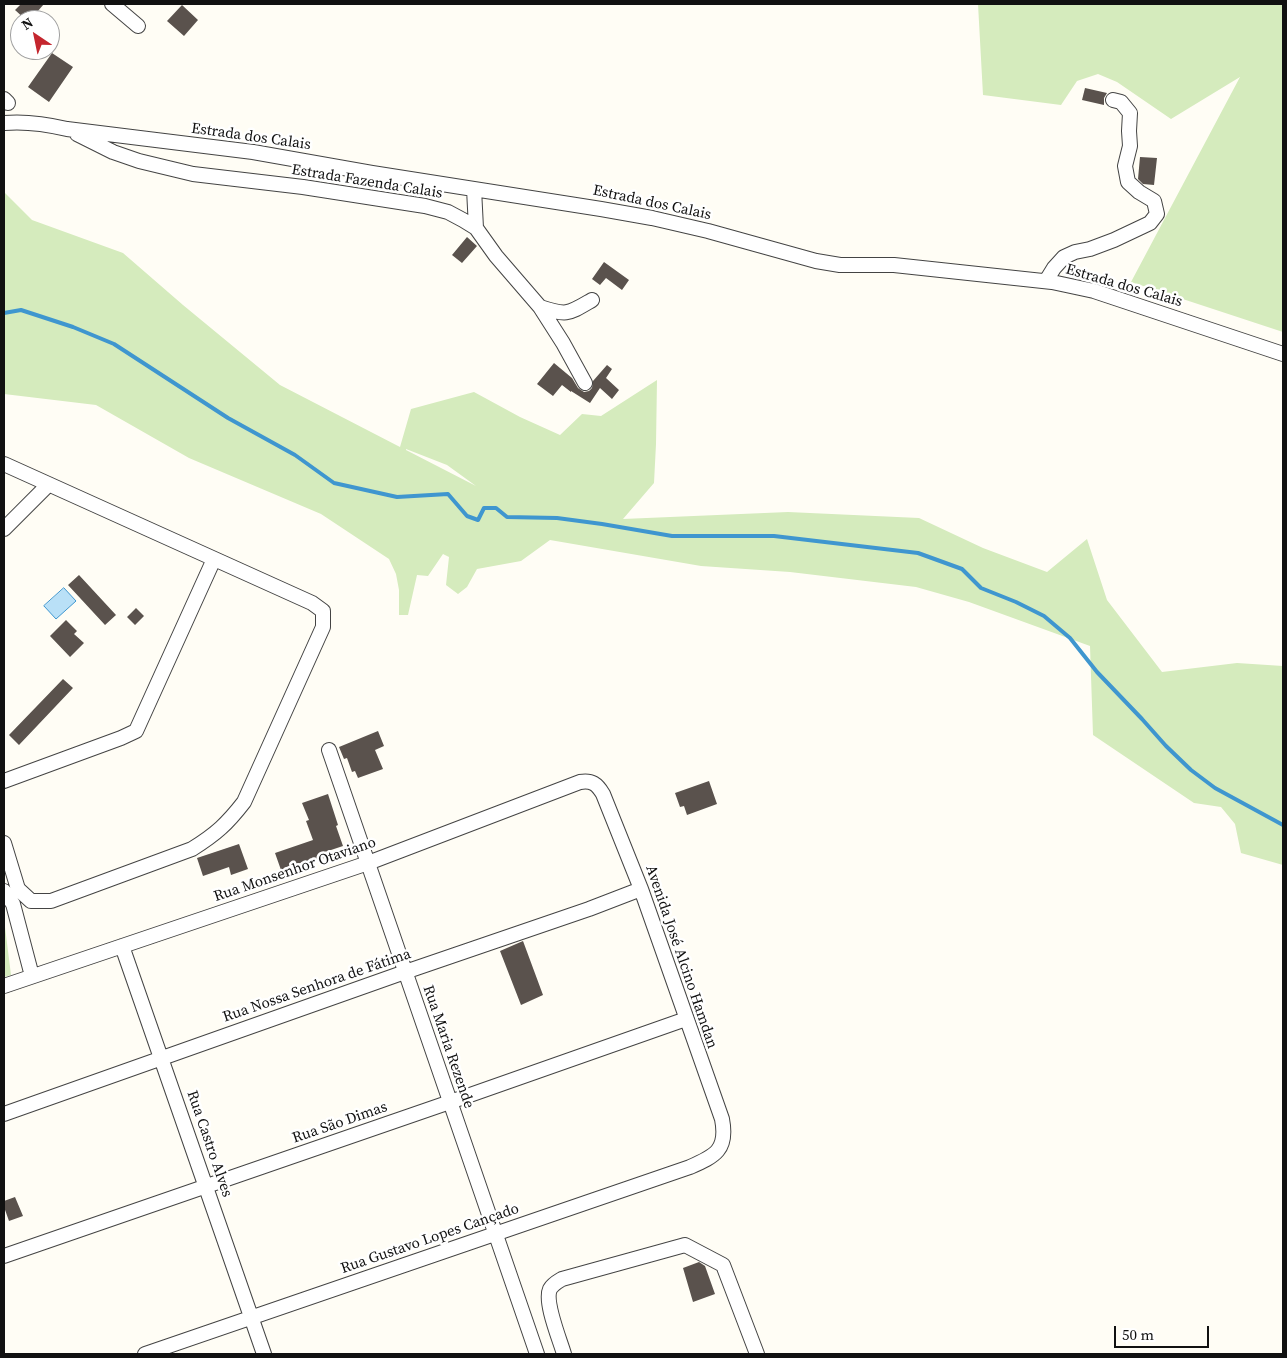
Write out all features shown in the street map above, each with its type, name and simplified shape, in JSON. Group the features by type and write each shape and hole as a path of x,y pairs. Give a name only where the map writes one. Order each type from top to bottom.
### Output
{"street":[{"path":"112,4 138,26"},
{"path":"1046,281 1064,257 1122,236 1150,223 1157,214 1154,201 1139,192 1128,182 1125,166 1130,146 1130,113 1121,102 1113,100"},
{"name":"Estrada dos Calais","path":"4,123 46,124 67,129 253,152 524,196 652,218 708,231 816,261 840,265 894,265 1046,281 1094,291 1283,354"},
{"name":"Estrada Fazenda Calais","path":"67,129 113,152 193,174 303,187 425,206 448,212 476,228 496,256 540,307 563,343 585,384"},
{"path":"474,189 476,228"},
{"path":"540,307 566,314 592,300"},
{"path":"4,464 312,603 323,611 323,627 244,802 224,826 212,836 192,849 51,901 31,901 18,889 4,843"},
{"path":"4,529 48,485"},
{"path":"4,781 136,731 214,559"},
{"name":"Rua Maria Rezende","path":"329,750 537,1354"},
{"name":"Rua Monsenhor Otaviano","path":"4,986 368,863 580,782 594,782"},
{"name":"Avenida José Alcino Hamdan","path":"594,782 604,794 641,889 722,1119 724,1133 721,1147"},
{"name":"Rua Nossa Senhora de Fátima","path":"4,1114 589,909 641,889"},
{"path":"4,890 13,904 32,976"},
{"name":"Rua Castro Alves","path":"122,946 264,1354"},
{"name":"Rua São Dimas","path":"4,1256 686,1019"},
{"name":"Rua Gustavo Lopes Cançado","path":"145,1354 690,1167 708,1159 721,1147"},
{"path":"564,1354 548,1302 549,1290 554,1284 562,1279 685,1245 723,1265 757,1354"}],"green space":[{"path":"978,4 1283,4 1283,332 1131,282 1240,77 1171,119 1117,82 1098,74 1077,81 1061,105 983,95"},
{"path":"4,192 32,220 123,253 280,385 400,447 411,409 474,392 520,417 560,435 582,414 601,416 657,380 654,483 623,519 788,512 919,518 983,548 1047,572 1087,539 1107,600 1162,672 1237,663 1283,666 1283,865 1241,853 1235,824 1221,807 1194,803 1093,735 1090,646 969,602 916,587 790,572 701,566 550,540 521,561 477,569 467,587 458,594 446,585 449,557 443,554 428,576 417,575 408,615 399,615 399,590 396,574 389,559 321,514 189,458 96,405 4,394","holes":["406,449 447,465 476,486"]},
{"path":"4,919 11,975 4,977"}],"water":[{"path":"64,588 76,601 56,619 44,606"}],"building":[{"path":"21,4 44,4 39,10 15,10"},
{"path":"182,5 198,20 184,36 167,21"},
{"path":"60,58 73,67 49,102 28,87 47,60 60,60"},
{"path":"1085,88 1107,93 1104,98 1104,105 1082,100"},
{"path":"1140,157 1157,158 1154,185 1143,184 1138,179"},
{"path":"467,237 477,246 462,263 452,255"},
{"path":"604,262 629,280 622,290 606,278 600,285 592,279"},
{"path":"554,363 572,378 578,388 584,392 592,388 593,381 607,365 612,369 606,378 619,390 612,399 600,388 590,403 562,385 553,396 537,384"},
{"path":"79,575 116,615 105,625 68,585"},
{"path":"136,608 144,616 135,625 127,617"},
{"path":"66,620 77,631 74,634 84,643 70,657 50,636"},
{"path":"63,679 73,688 19,745 9,735"},
{"path":"378,731 384,746 375,750 383,769 358,778 355,771 352,772 347,758 344,759 339,747"},
{"path":"709,781 717,804 687,815 684,806 680,807 675,793"},
{"path":"328,794 343,846 325,852 327,857 304,865 303,862 281,870 275,853 313,840 306,821 309,820 302,803"},
{"path":"239,844 248,869 231,875 229,867 203,876 197,858"},
{"path":"523,941 543,995 521,1005 500,951"},
{"path":"15,1197 23,1216 9,1221 4,1201"},
{"path":"699,1262 705,1266 715,1294 693,1302 683,1268"}],"waterway":[{"path":"4,313 21,310 73,327 114,344 228,418 295,455 334,483 397,497 448,494 467,516 478,520 484,508 496,508 507,517 557,518 672,536 774,536 918,553 962,569 981,588 1044,616 1070,638 1097,672 1191,770 1215,788 1283,825"}]}
